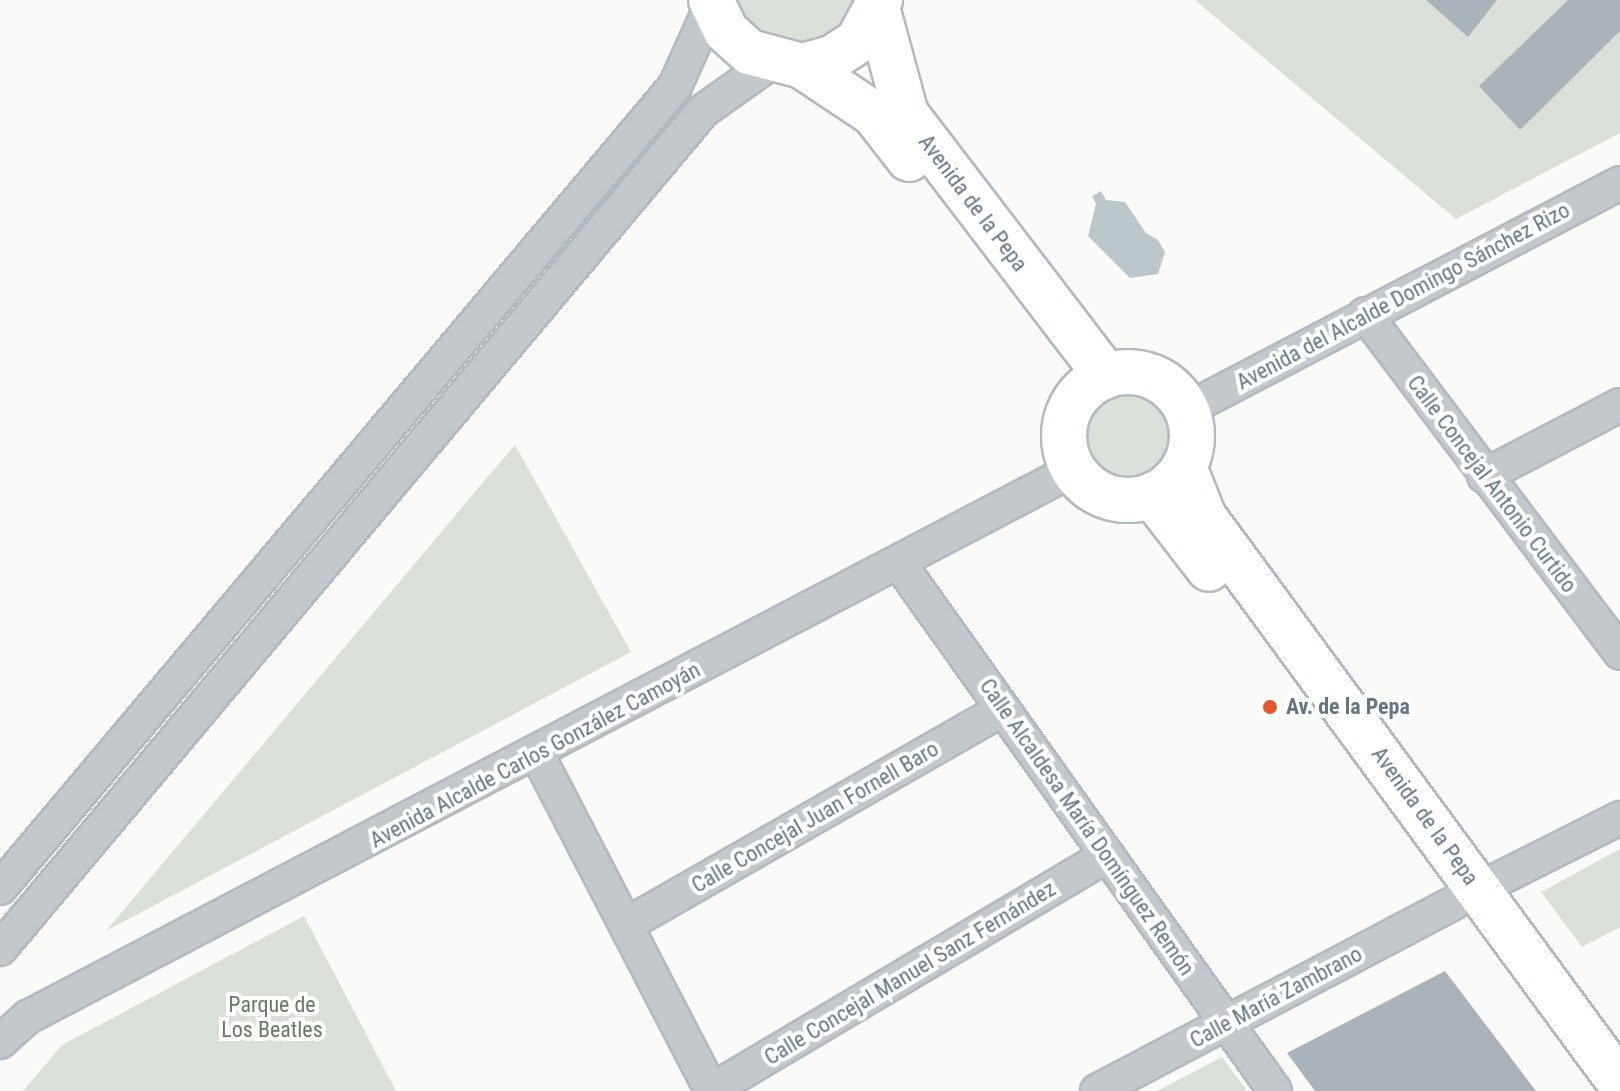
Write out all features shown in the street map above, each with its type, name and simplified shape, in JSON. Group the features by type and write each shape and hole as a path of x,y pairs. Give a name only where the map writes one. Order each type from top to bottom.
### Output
{"street":[{"name":"Avenida de la Pepa","path":"711,2 726,31 851,96 888,129 1094,384"},
{"path":"0,888 675,86 711,2"},
{"name":"Avenida de la Pepa","path":"879,6 906,114 1094,384"},
{"path":"0,949 703,111 787,64 832,58 858,41 879,6"},
{"name":"Avenida del Alcalde Domingo Sánchez Rizo","path":"1186,410 1620,183"},
{"name":"Calle Concejal Antonio Curtido","path":"1365,314 1484,476 1614,633"},
{"path":"1144,374 1169,388 1186,410 1191,448 1184,467 1152,495 1114,499 1071,471 1065,427 1094,384 1144,374"},
{"path":"1484,476 1620,405"},
{"name":"Avenida de la Pepa","path":"1184,467 1204,517 1466,896 1593,1091"},
{"name":"Avenida Alcalde Carlos González Camoyán","path":"0,1042 28,1017 537,754 1071,471"},
{"name":"Avenida de la Pepa","path":"1152,495 1466,896 1620,1083"},
{"name":"Calle Alcaldesa María Domínguez Remón","path":"899,563 1275,1091"},
{"name":"Calle Concejal Juan Fornell Baro","path":"626,925 1003,709"},
{"path":"537,754 712,1090"},
{"name":"Calle María Zambrano","path":"1097,1091 1620,818"},
{"name":"Calle Concejal Manuel Sanz Fernández","path":"712,1090 1108,855"}],"green space":[{"path":"733,0 858,0 843,26 803,45 760,35"},
{"path":"1195,0 1620,0 1620,133 1456,219"},
{"path":"1128,390 1153,398 1165,410 1173,435 1165,460 1153,472 1128,480 1103,472 1091,460 1083,435 1091,410 1103,398"},
{"path":"515,445 631,652 106,931 485,480"},
{"path":"1620,849 1620,927 1582,947 1541,892"},
{"name":"Parque de Los Beatles","path":"304,916 396,1091 23,1091 62,1045"},
{"path":"1222,1057 1247,1091 1157,1091"}],"shaded area":[{"path":"1101,191 1106,200 1125,202 1146,233 1158,240 1165,252 1158,274 1130,278 1088,236 1096,204 1092,196"}],"building":[{"path":"1426,0 1497,0 1468,37"},
{"path":"1568,0 1620,0 1620,31 1520,130 1479,86"},
{"path":"1445,971 1536,1091 1315,1091 1287,1053"}],"place":[{"name":"Av. de la Pepa","path":"1270,707"}]}
